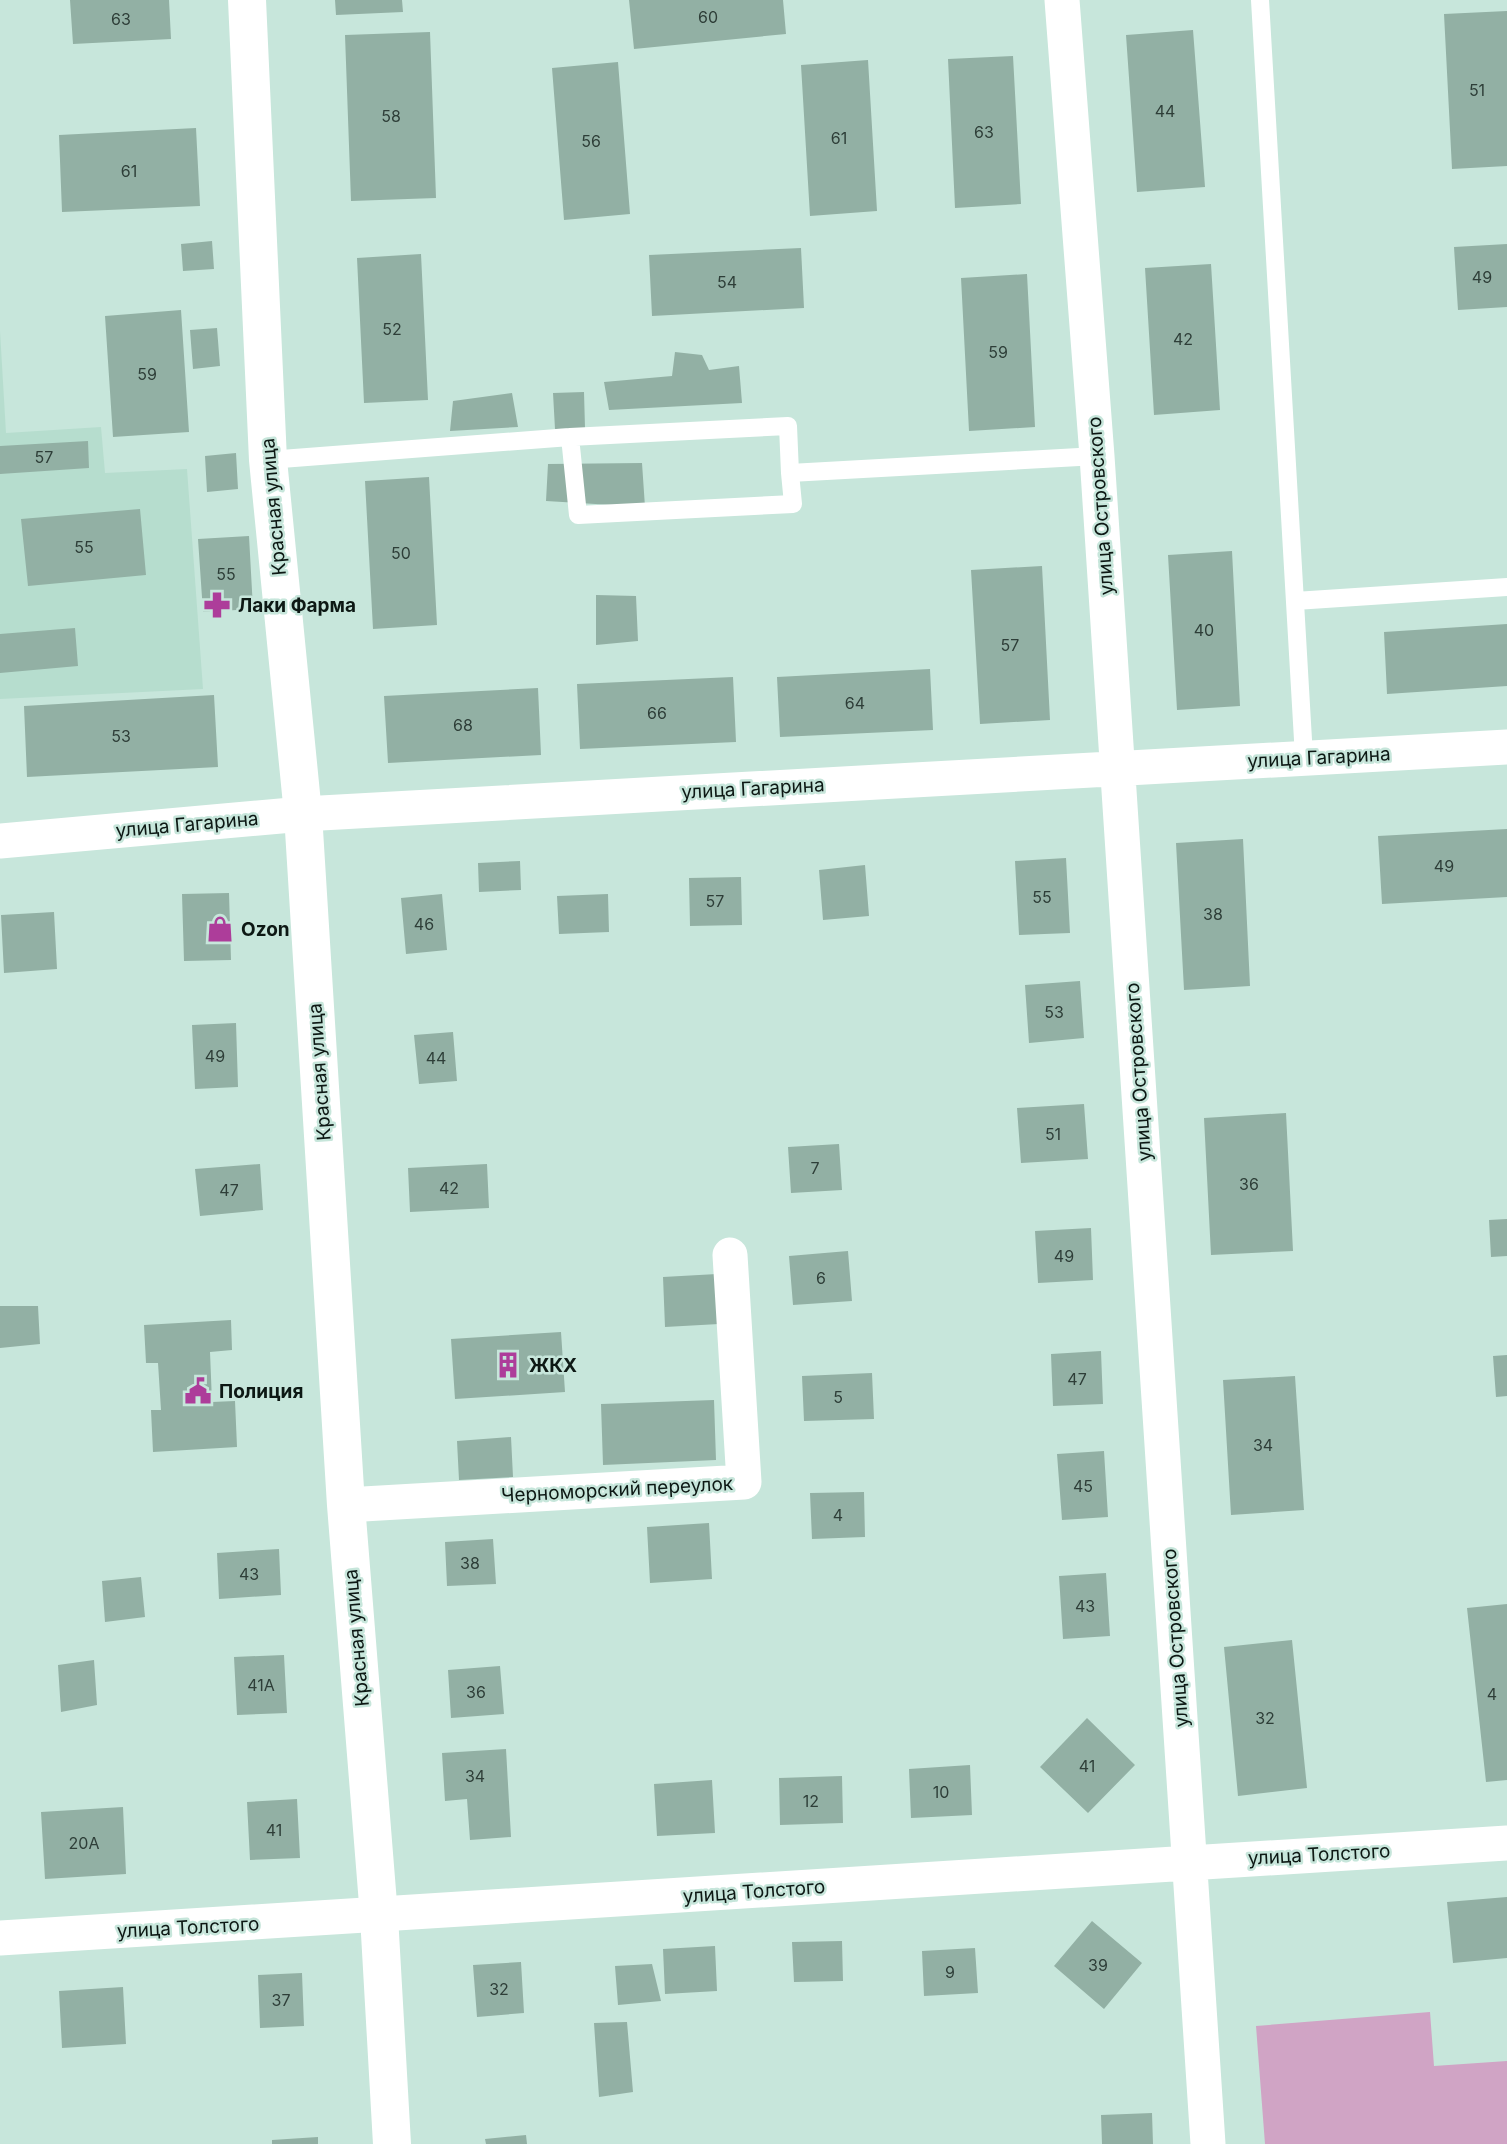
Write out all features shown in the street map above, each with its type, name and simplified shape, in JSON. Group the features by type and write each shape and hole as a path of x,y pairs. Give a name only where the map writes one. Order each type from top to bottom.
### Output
{"street":[{"name":"Красная улица","path":"247,0 268,460 303,814 346,1505 379,1916 392,2144"},
{"name":"улица Островского","path":"1062,0 1097,456 1208,2144"},
{"name":"улица Гагарина","path":"0,841 303,814 1507,747"},
{"name":"Черноморский переулок","path":"346,1505 744,1482 730,1255"},
{"name":"улица Толстого","path":"0,1938 1507,1843"}],"lane":[{"path":"1260,0 1304,757"},
{"path":"268,460 570,437 788,426 793,504 578,515 570,437"},
{"path":"790,473 1097,456"},
{"path":"1295,601 1507,587"}],"shaded area":[{"path":"0,331 6,433 101,427 105,473 187,469 203,689 0,699"},
{"path":"1430,2012 1434,2066 1507,2061 1507,2144 1265,2144 1256,2026"}],"building":[{"path":"70,0 169,0 171,39 73,44"},
{"path":"335,0 402,0 403,12 336,15"},
{"path":"629,0 783,0 786,34 634,49"},
{"path":"1507,11 1507,166 1452,169 1444,14"},
{"path":"1193,30 1205,187 1137,192 1126,35"},
{"path":"430,32 436,198 351,201 345,35"},
{"path":"1013,56 1021,204 955,208 948,59"},
{"path":"868,60 877,211 810,216 801,65"},
{"path":"618,62 630,214 564,220 552,68"},
{"path":"196,128 200,206 62,212 59,135"},
{"path":"212,241 214,269 183,271 181,244"},
{"path":"1507,244 1507,307 1458,310 1454,247"},
{"path":"801,248 804,308 652,316 649,255"},
{"path":"421,254 428,400 364,403 357,258"},
{"path":"1211,264 1220,410 1154,415 1145,268"},
{"path":"1027,274 1035,427 969,431 961,278"},
{"path":"181,310 189,432 113,437 105,316"},
{"path":"217,328 220,366 193,369 190,330"},
{"path":"675,352 702,355 709,370 739,366 742,403 609,410 604,382 672,376"},
{"path":"584,392 585,428 555,429 553,393"},
{"path":"512,393 518,427 450,431 453,401"},
{"path":"88,441 89,468 0,474 0,446"},
{"path":"236,453 238,489 207,492 205,456"},
{"path":"642,463 645,507 546,501 548,464"},
{"path":"429,477 437,625 373,629 365,481"},
{"path":"140,509 146,575 28,586 21,519"},
{"path":"249,536 253,609 203,612 198,539"},
{"path":"1232,551 1240,706 1177,710 1168,555"},
{"path":"1042,566 1050,720 980,724 971,570"},
{"path":"596,595 636,596 638,641 596,645"},
{"path":"1507,624 1507,686 1387,694 1384,632"},
{"path":"75,628 78,666 0,673 0,634"},
{"path":"930,669 933,730 780,737 777,677"},
{"path":"733,677 736,742 580,749 577,684"},
{"path":"538,688 541,755 388,763 384,696"},
{"path":"214,695 218,767 27,777 24,706"},
{"path":"1507,829 1507,897 1382,904 1378,836"},
{"path":"1243,839 1250,986 1184,990 1176,843"},
{"path":"1066,858 1070,933 1019,935 1015,861"},
{"path":"520,861 521,890 479,892 478,863"},
{"path":"865,865 869,916 823,920 819,870"},
{"path":"741,877 742,925 690,926 689,878"},
{"path":"229,893 231,960 184,961 182,894"},
{"path":"442,894 447,950 406,954 401,898"},
{"path":"608,894 609,932 559,934 557,896"},
{"path":"54,912 57,969 4,973 1,915"},
{"path":"1080,981 1084,1038 1029,1043 1025,985"},
{"path":"236,1023 238,1087 195,1089 192,1025"},
{"path":"453,1032 457,1081 419,1084 414,1035"},
{"path":"1084,1104 1088,1159 1021,1163 1017,1108"},
{"path":"1286,1113 1293,1251 1211,1255 1204,1118"},
{"path":"839,1144 842,1190 791,1193 788,1147"},
{"path":"260,1164 263,1210 200,1216 195,1169"},
{"path":"487,1164 489,1208 410,1212 408,1168"},
{"path":"1507,1219 1507,1256 1491,1257 1489,1220"},
{"path":"1091,1228 1093,1280 1038,1283 1035,1231"},
{"path":"848,1251 852,1301 793,1305 789,1256"},
{"path":"717,1274 719,1324 665,1327 663,1277"},
{"path":"0,1306 38,1306 40,1344 0,1348"},
{"name":"Полиция","path":"231,1320 232,1350 210,1352 212,1402 235,1401 237,1447 153,1452 151,1410 161,1410 158,1363 146,1363 144,1325"},
{"name":"ЖКХ","path":"561,1332 565,1392 455,1399 451,1339"},
{"path":"1101,1351 1103,1404 1053,1406 1051,1354"},
{"path":"1507,1355 1507,1396 1496,1397 1493,1356"},
{"path":"872,1373 874,1419 804,1421 802,1376"},
{"path":"1295,1376 1304,1510 1231,1515 1223,1380"},
{"path":"714,1400 716,1460 603,1465 601,1404"},
{"path":"511,1437 513,1477 459,1480 457,1441"},
{"path":"1104,1451 1108,1517 1062,1520 1057,1454"},
{"path":"864,1492 865,1537 812,1539 810,1493"},
{"path":"709,1523 712,1579 650,1583 647,1527"},
{"path":"493,1539 496,1584 447,1586 445,1542"},
{"path":"279,1549 281,1595 219,1599 217,1553"},
{"path":"1106,1573 1110,1636 1063,1639 1059,1576"},
{"path":"141,1577 145,1617 105,1622 102,1581"},
{"path":"1507,1604 1507,1780 1486,1782 1467,1608"},
{"path":"1292,1640 1307,1788 1238,1796 1224,1647"},
{"path":"284,1655 287,1713 237,1715 234,1657"},
{"path":"94,1660 97,1705 61,1712 58,1665"},
{"path":"500,1666 504,1714 451,1718 448,1670"},
{"path":"1087,1718 1135,1765 1088,1813 1040,1767"},
{"path":"506,1749 511,1837 470,1840 467,1799 445,1801 442,1753"},
{"path":"970,1765 972,1815 911,1818 909,1769"},
{"path":"842,1776 843,1823 780,1825 779,1778"},
{"path":"712,1780 715,1833 657,1836 654,1784"},
{"path":"297,1799 300,1858 250,1860 247,1802"},
{"path":"123,1807 126,1874 45,1879 41,1812"},
{"path":"1507,1897 1507,1958 1453,1963 1447,1902"},
{"path":"1092,1921 1142,1963 1104,2009 1054,1966"},
{"path":"842,1941 843,1981 794,1982 792,1942"},
{"path":"715,1946 717,1991 665,1994 663,1949"},
{"path":"975,1948 978,1993 924,1996 922,1951"},
{"path":"521,1962 524,2013 477,2017 473,1965"},
{"path":"652,1964 661,2001 618,2005 615,1966"},
{"path":"302,1973 304,2026 260,2028 258,1975"},
{"path":"123,1987 126,2044 62,2048 59,1991"},
{"path":"627,2022 633,2092 599,2097 594,2023"},
{"path":"1152,2113 1153,2144 1102,2144 1101,2115"},
{"path":"526,2135 527,2144 486,2144 485,2139"},
{"path":"318,2137 318,2144 272,2144 272,2140"}],"place":[{"name":"Лаки Фарма","path":"217,605"},
{"name":"Ozon","path":"220,929"},
{"name":"ЖКХ","path":"508,1365"},
{"name":"Полиция","path":"198,1391"}]}
